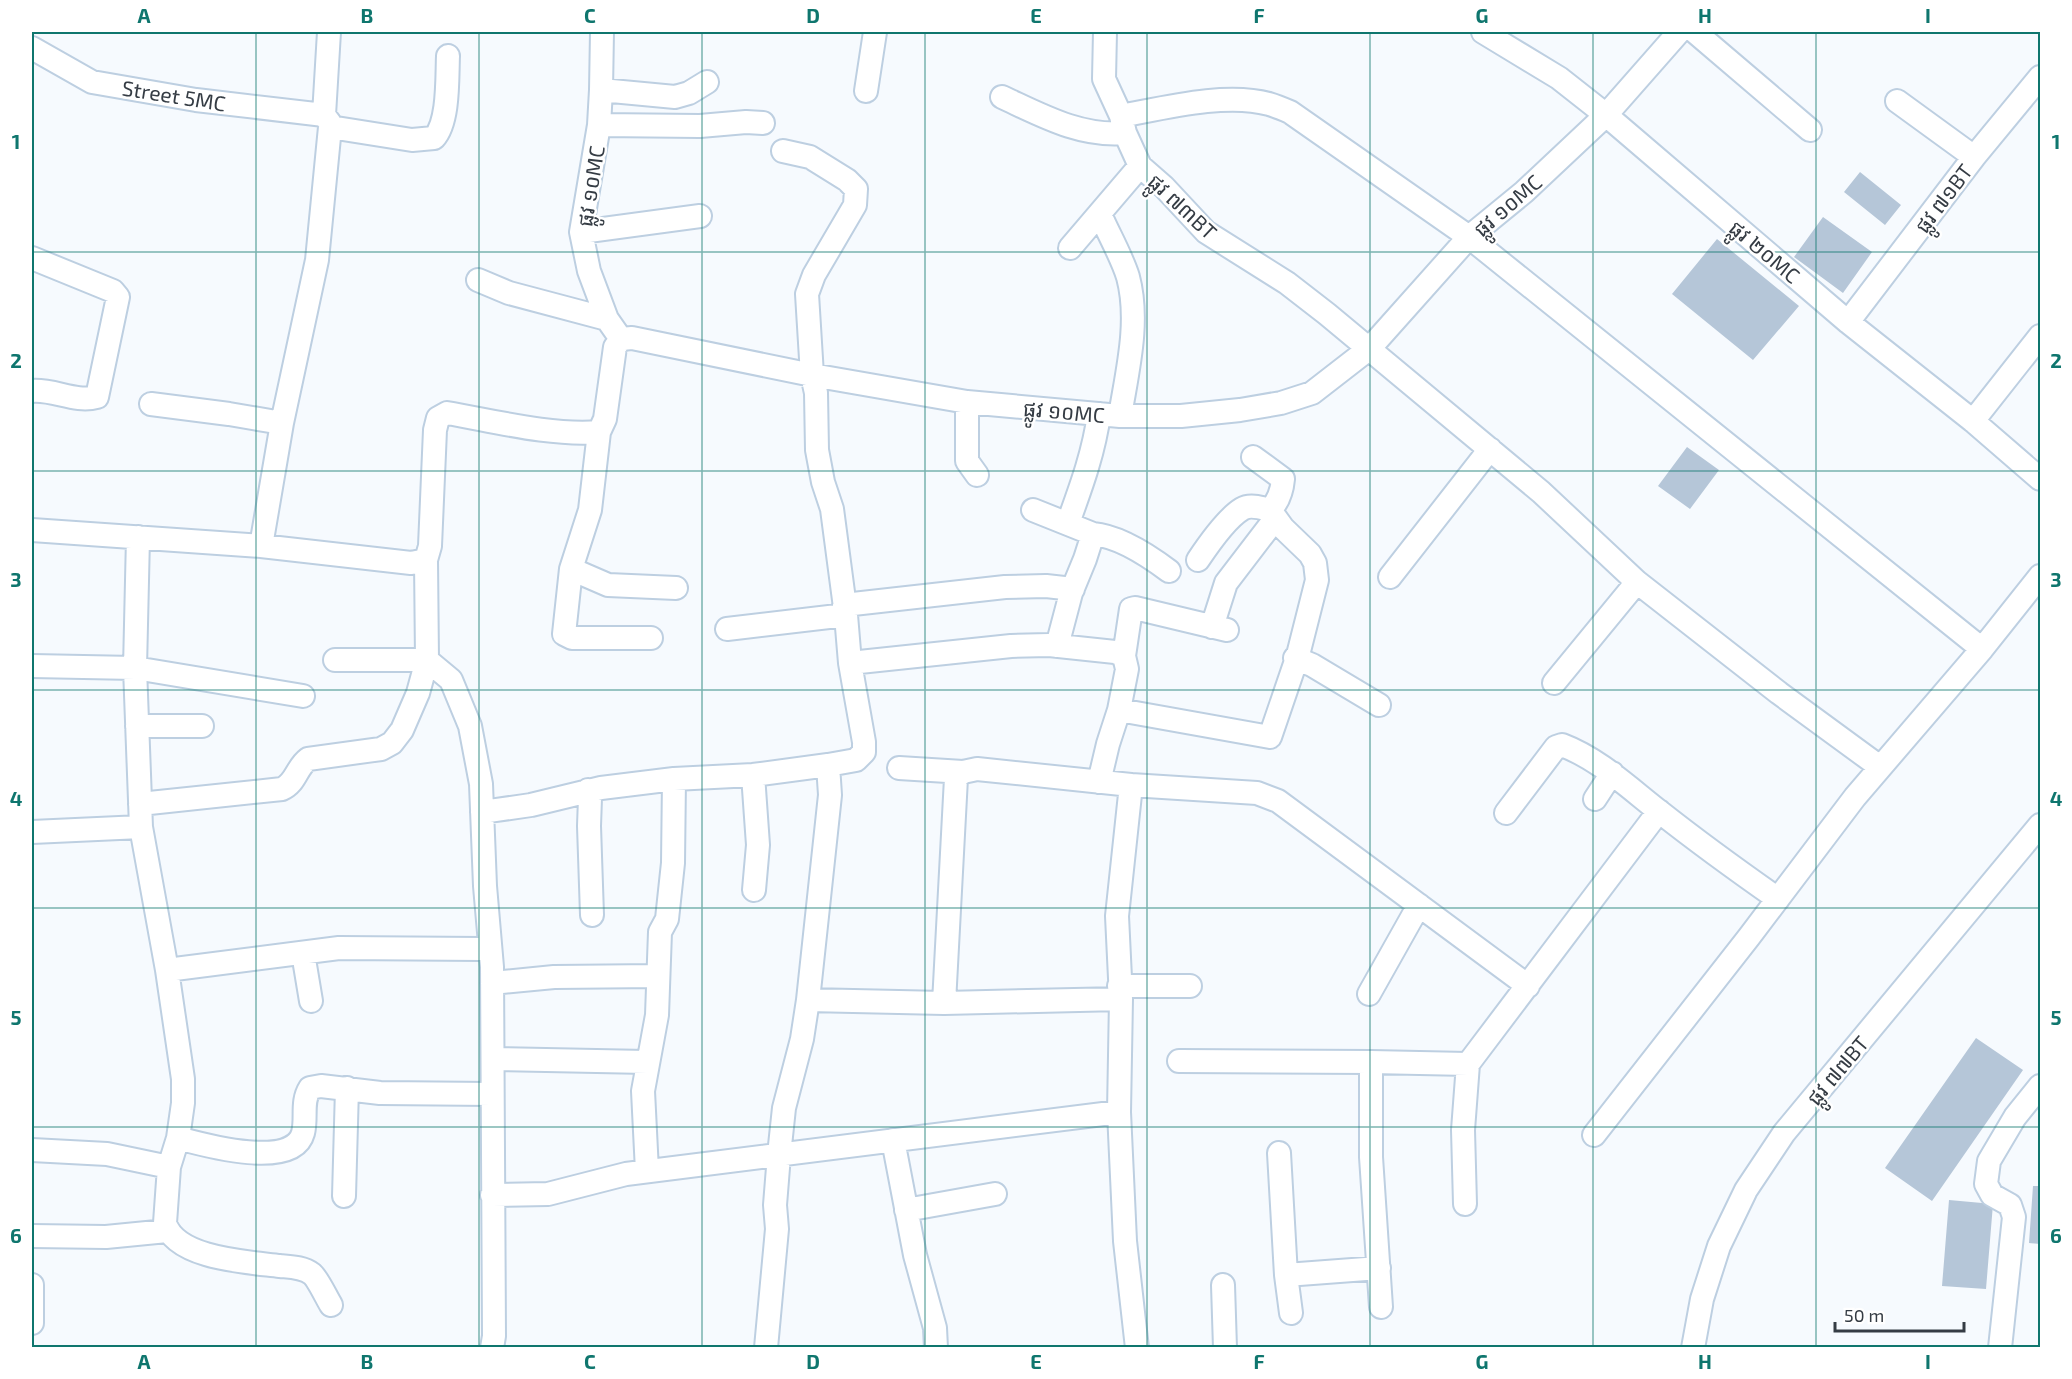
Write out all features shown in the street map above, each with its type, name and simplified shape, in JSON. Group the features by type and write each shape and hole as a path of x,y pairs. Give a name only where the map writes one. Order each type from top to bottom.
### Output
{"street":[{"path":"261,546 282,423 318,260 327,121 328,32"},
{"name":"ផ្លូវ ១០MC","path":"602,32 599,125 581,232 589,271 607,319 621,339 632,338 812,375 967,402 1109,415 1181,416 1281,404 1312,393 1370,348 1469,237 1524,192 1606,115 1679,33"},
{"path":"866,91 875,32"},
{"name":"ផ្លូវ ៧៣BT","path":"1105,32 1104,79 1140,166 1164,187 1206,232 1287,283 1370,348 1540,492 1637,582 1779,693 1881,767"},
{"name":"ផ្លូវ ២០MC","path":"1484,32 1559,78 1606,115 1848,322 1973,421 2040,479"},
{"path":"1679,33 1810,130"},
{"name":"Street 5MC","path":"32,48 92,82 327,121 412,140 434,138 437,134 443,118 448,56"},
{"name":"ផ្លូវ ៧១BT","path":"1848,322 1974,157 2040,77"},
{"path":"601,90 675,97 689,93 707,82"},
{"path":"1002,97 1072,128 1115,134 1123,125 1185,104 1240,100 1268,104 1290,112 1469,237 1982,649"},
{"path":"1897,101 1974,157"},
{"path":"599,125 700,126 746,122 763,123"},
{"path":"482,812 531,805 588,790 674,779 753,775 828,765 856,760 864,752 850,663 832,509 823,482 817,450 816,393 812,375 807,294 814,275 855,205 856,189 847,180 810,157 783,151"},
{"path":"1070,248 1140,166"},
{"path":"1068,523 1092,453 1109,415 1131,341 1132,308 1128,277 1100,214"},
{"path":"581,232 700,216"},
{"path":"32,258 113,291 118,297 98,398 82,399 32,390"},
{"path":"478,280 509,293 607,319"},
{"path":"1973,421 2040,336"},
{"path":"621,339 615,347 604,419 599,432 590,510 571,569 564,634 572,638 651,638"},
{"path":"967,402 967,461 977,475"},
{"path":"151,404 282,423"},
{"path":"140,804 282,789 295,779 298,770 308,759 381,749 392,743 402,730 418,693 427,660 426,560 430,546 435,430 438,418 447,413 580,434 599,432"},
{"path":"1389,578 1490,449"},
{"path":"1099,782 1119,710 1127,669 1124,656 1131,609 1136,608 1220,628 1226,583 1273,514 1283,479 1253,457"},
{"path":"1119,710 1270,737 1295,658 1298,655 1317,580 1315,563 1310,554 1297,543 1273,514 1255,507 1243,509 1216,534 1198,560"},
{"path":"1034,510 1093,534 1103,535 1148,556 1169,571"},
{"path":"32,530 261,546 411,563 426,560"},
{"path":"1057,646 1073,589 1093,534"},
{"path":"138,537 135,668 141,827 167,970 183,1079 183,1103 178,1138 169,1167 165,1223 167,1231 171,1237 189,1249 231,1260 301,1268 313,1274 331,1305"},
{"path":"571,569 608,585 676,588"},
{"path":"1594,1135 1855,797 1982,649 2040,576"},
{"path":"1554,682 1637,582"},
{"path":"727,628 1005,587 1046,586 1073,589"},
{"path":"850,663 1011,646 1057,646 1115,652 1124,656"},
{"path":"1295,658 1312,664 1379,705"},
{"path":"335,660 427,660 451,680 470,726 477,754 492,983 494,1336 492,1347"},
{"path":"32,666 135,668 303,696"},
{"path":"137,726 202,726"},
{"path":"1506,813 1556,747 1562,745 1572,748 1612,773 1659,811 1778,899"},
{"path":"766,1347 777,1229 776,1205 784,1108 802,1039 808,1000 830,795 828,765"},
{"path":"898,768 963,772 977,769 1131,785 1257,793 1278,801 1528,986"},
{"path":"945,1003 954,792 956,778 963,772"},
{"path":"1595,799 1612,773"},
{"path":"753,775 758,845 754,891"},
{"path":"647,1171 643,1091 654,1036 660,932 667,919 673,863 674,779"},
{"path":"1131,785 1117,916 1120,992 1119,1112 1125,1241 1137,1347"},
{"path":"588,790 592,915"},
{"path":"1465,1204 1463,1130 1468,1064 1659,811"},
{"name":"ផ្លូវ ៧៧BT","path":"1693,1347 1702,1299 1719,1246 1746,1190 1784,1133 2040,825"},
{"path":"32,832 141,827"},
{"path":"1369,994 1419,905"},
{"path":"167,970 339,948 482,949 490,947"},
{"path":"303,953 311,1001"},
{"path":"492,983 554,977 657,976"},
{"path":"808,1000 945,1003 1190,986"},
{"path":"493,1059 647,1062"},
{"path":"1179,1061 1468,1064"},
{"path":"1371,1062 1371,1157 1381,1307"},
{"path":"178,1138 208,1146 267,1153 289,1150 297,1145 303,1134 305,1096 310,1088 321,1086 415,1094 492,1094"},
{"path":"2000,1347 2014,1217 2010,1205 1992,1195 1986,1184 1989,1161 2015,1117 2040,1086"},
{"path":"344,1196 347,1088"},
{"path":"492,1195 548,1194 626,1174 1119,1112"},
{"path":"893,1140 915,1255 935,1328 936,1347"},
{"path":"32,1150 107,1154 169,1167"},
{"path":"1279,1153 1286,1275 1291,1313"},
{"path":"906,1210 995,1194"},
{"path":"32,1236 106,1237 167,1231"},
{"path":"1286,1275 1379,1268"},
{"path":"32,1285 32,1323"},
{"path":"1223,1285 1226,1347"}],"building":[{"path":"1860,172 1901,205 1885,225 1844,192"},
{"path":"1823,217 1872,252 1843,293 1794,257"},
{"path":"1717,239 1799,306 1753,360 1672,294"},
{"path":"1687,447 1719,470 1690,509 1658,486"},
{"path":"1976,1038 2023,1070 1932,1201 1885,1168"},
{"path":"2033,1186 2040,1186 2040,1244 2029,1243"},
{"path":"1949,1200 1993,1204 1986,1289 1942,1286"}]}
